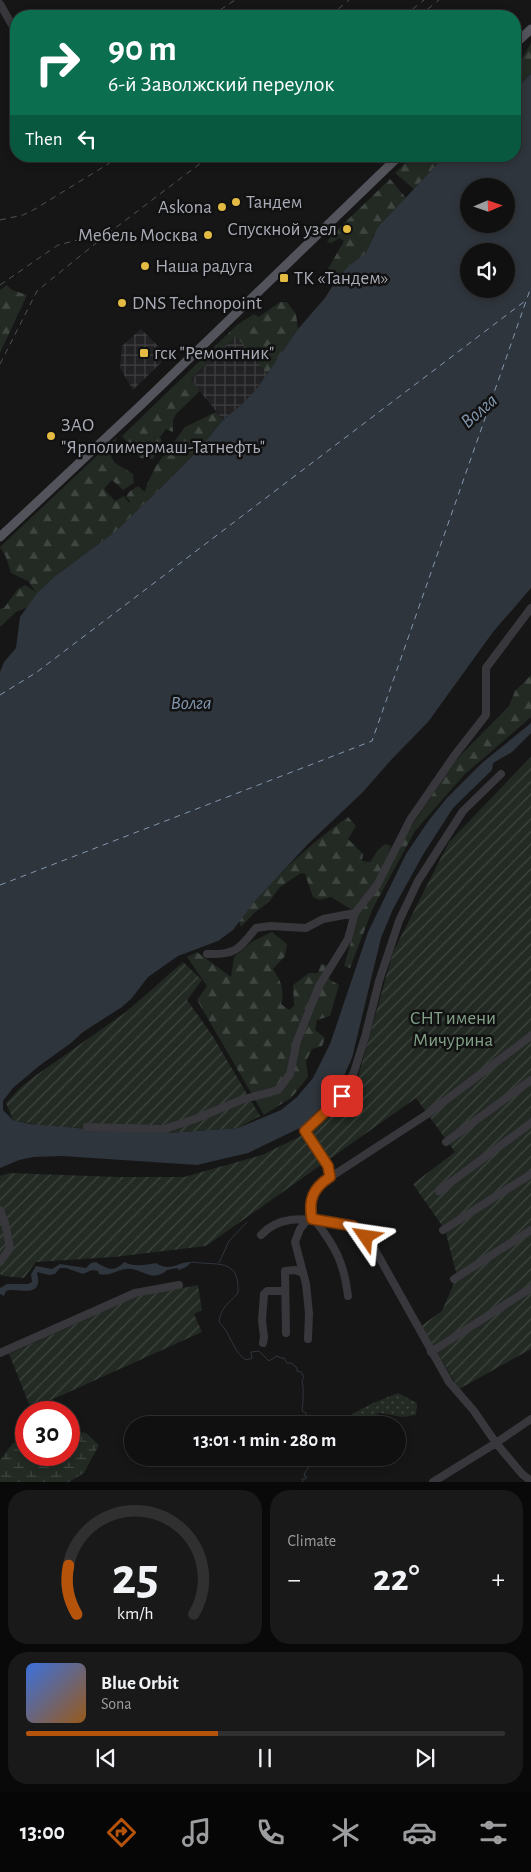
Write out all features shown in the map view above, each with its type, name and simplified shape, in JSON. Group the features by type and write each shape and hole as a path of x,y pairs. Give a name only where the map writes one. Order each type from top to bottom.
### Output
{"main road":[{"path":"521,38 531,29"},
{"path":"0,537 138,408 393,162"}],"street":[{"path":"0,4 10,22"},
{"path":"87,1127 164,1128 196,1119 241,1100 278,1090 290,1074 297,1041 319,986 348,939 355,913 377,885 410,820 454,756 486,716 486,668 531,608"},
{"path":"330,1177 328,1166 305,1131 342,1096 354,1072 382,972 399,921 418,882 462,811 501,774"},
{"path":"207,954 224,955 240,947 256,928 270,926 306,928 323,919 355,913"},
{"path":"348,1296 346,1282 334,1246 311,1219 311,1199 319,1187 330,1177 426,1115 531,1036"},
{"path":"446,1142 531,1080"},
{"path":"439,1191 531,1123"},
{"path":"443,1230 531,1174"},
{"path":"0,1210 5,1223 10,1248 0,1262"},
{"path":"261,1236 265,1231 294,1218 353,1226 366,1237 449,1382 474,1411 496,1443 522,1474 531,1481"},
{"path":"308,1339 309,1313 306,1284 295,1242 300,1229 311,1219"},
{"path":"454,1279 531,1230"},
{"path":"286,1333 285,1271 295,1270 303,1272"},
{"path":"0,1353 135,1293 178,1285"},
{"path":"432,1352 531,1288"},
{"path":"263,1343 264,1294 267,1291 285,1290"},
{"path":"433,1482 531,1419"}],"shaded area":[{"path":"141,329 168,356 133,390 120,368 122,346"},
{"path":"236,335 267,374 243,403 223,420 191,380"}],"green space":[{"path":"531,43 531,74 521,84 521,59"},
{"path":"406,162 439,162 414,189 395,173"},
{"path":"390,179 406,198 373,236 366,254 350,265 338,277 328,269 344,241 339,238 332,243 327,242"},
{"path":"7,285 12,290 27,295 0,353 0,290"},
{"path":"280,302 287,302 296,314 298,329 267,374 236,336 191,379 200,391 176,414 173,420 173,432 166,429 160,437 163,444 153,459 140,458 122,436 237,325 254,314 259,317"},
{"path":"216,412 223,420 175,474 116,531 54,577 37,593 28,607 16,612 0,627 0,609 4,608 18,589 25,585 36,592 28,581 11,573 6,557 0,547 117,437 111,457 115,463 133,474 134,483 123,490 112,480 104,489 115,501 124,496 129,503 130,501 126,497 130,491 138,486 145,492 156,466 185,427"},
{"path":"531,675 531,717 464,775 415,831 373,908 350,968 344,966 359,914 331,897 319,900 313,897 305,874 301,873 280,887 269,902 254,913 241,927 239,921 276,878 303,852 348,817 356,826 348,839 363,854 362,861 370,862 378,850 385,844 391,846 388,855 393,857 398,840 411,827 453,763 509,706 515,691"},
{"name":"СНТ имени Мичурина","path":"531,757 531,1349 459,1389 421,1326 442,1311 457,1276 445,1230 413,1184 455,1152 416,1098 206,1246 114,1257 36,1262 24,1278 0,1274 0,1176 9,1173 118,1177 184,1177 262,1155 299,1137 352,1098 393,952 449,842"},
{"path":"272,932 287,944 285,956 273,969 282,986 281,1004 289,1010 294,1006 293,985 309,973 318,973 321,964 330,966 329,979 339,985 330,1016 317,1020 315,1030 325,1038 322,1046 312,1049 306,1061 308,1077 291,1098 264,1115 197,1000 207,986 187,957 197,952 231,977 234,957 253,941"},
{"path":"183,962 202,980 187,1000 212,1035 260,1116 238,1128 169,1133 44,1126 13,1120 6,1103 21,1087 126,1012"},
{"path":"198,1285 202,1310 194,1314 202,1332 49,1401 28,1401 9,1354 135,1297"},
{"path":"398,1393 417,1403 416,1415 396,1416 380,1413 373,1416 352,1416 352,1414"},
{"path":"80,1432 86,1433 99,1445 84,1473 69,1482 0,1482 0,1460 15,1442 15,1466 80,1466"}],"water":[{"name":"Волга","path":"531,74 531,588 493,632 428,722 363,792 308,844 255,901 233,930 218,941 178,956 148,977 131,999 122,1007 83,1032 13,1088 3,1101 3,1110 13,1120 30,1124 169,1133 238,1128 281,1110 297,1097 313,1078 330,1044 368,932 406,854 429,820 447,798 482,763 531,723 531,733 512,752 493,763 492,770 453,808 424,853 393,909 381,938 352,1058 343,1078 328,1100 302,1127 248,1153 197,1165 62,1156 33,1157 19,1160 0,1168 0,672 4,662 16,648 20,617 37,593 54,577 116,531 175,474 223,420 243,403 258,387 298,329 325,298 338,277 366,253 378,227 439,162 521,162 521,84"},
{"path":"96,1262 114,1269 124,1262 136,1265 156,1263 161,1266 170,1267 192,1262 179,1270 177,1268 167,1270 162,1274 156,1275 131,1269 103,1275 99,1274 98,1271 92,1270 83,1274 66,1268 60,1268 55,1274 49,1275 37,1272 38,1283 33,1290 10,1290 6,1291 4,1296 0,1294 0,1288 7,1284 28,1284 32,1282 31,1274 36,1266 52,1269 60,1264 86,1268 91,1263"}],"waterway":[{"path":"219,1263 229,1241 247,1222"},
{"path":"192,1262 225,1265 231,1268 238,1281 238,1293 224,1309 219,1322 238,1352 246,1360 252,1358 251,1352 259,1351 269,1361 277,1356 284,1358 287,1363 291,1363 297,1368 297,1371 301,1372 304,1377 302,1381 302,1411 306,1413 306,1416"},
{"path":"303,1482 302,1479 306,1479 306,1476 304,1476 309,1466"}],"ferry route":[{"path":"0,885 372,741 531,287"},
{"path":"0,695 37,672 525,301"}],"railway":[{"path":"220,10 235,0"},
{"path":"337,10 349,0"},
{"path":"412,10 424,0"},
{"path":"426,10 439,0"},
{"path":"0,220 23,215 35,209 111,162"},
{"path":"0,285 58,245 110,232 202,162"},
{"path":"0,364 37,291 106,235"}],"place":[{"name":"Тандем","path":"236,202"},
{"name":"Askona","path":"222,207"},
{"name":"Спускной узел","path":"347,229"},
{"name":"Мебель Москва","path":"208,235"},
{"name":"Наша радуга","path":"145,266"},
{"name":"ТК «Тандем»","path":"284,278"},
{"name":"DNS Technopoint","path":"122,303"},
{"name":"гск \"Ремонтник\"","path":"144,353"},
{"name":"ЗАО \"Ярполимермаш-Татнефть\"","path":"51,436"}],"route":[{"path":"342,1096 305,1131 328,1166 330,1177 314,1194 310,1210 312,1219 334,1221 353,1226 366,1237"}]}
